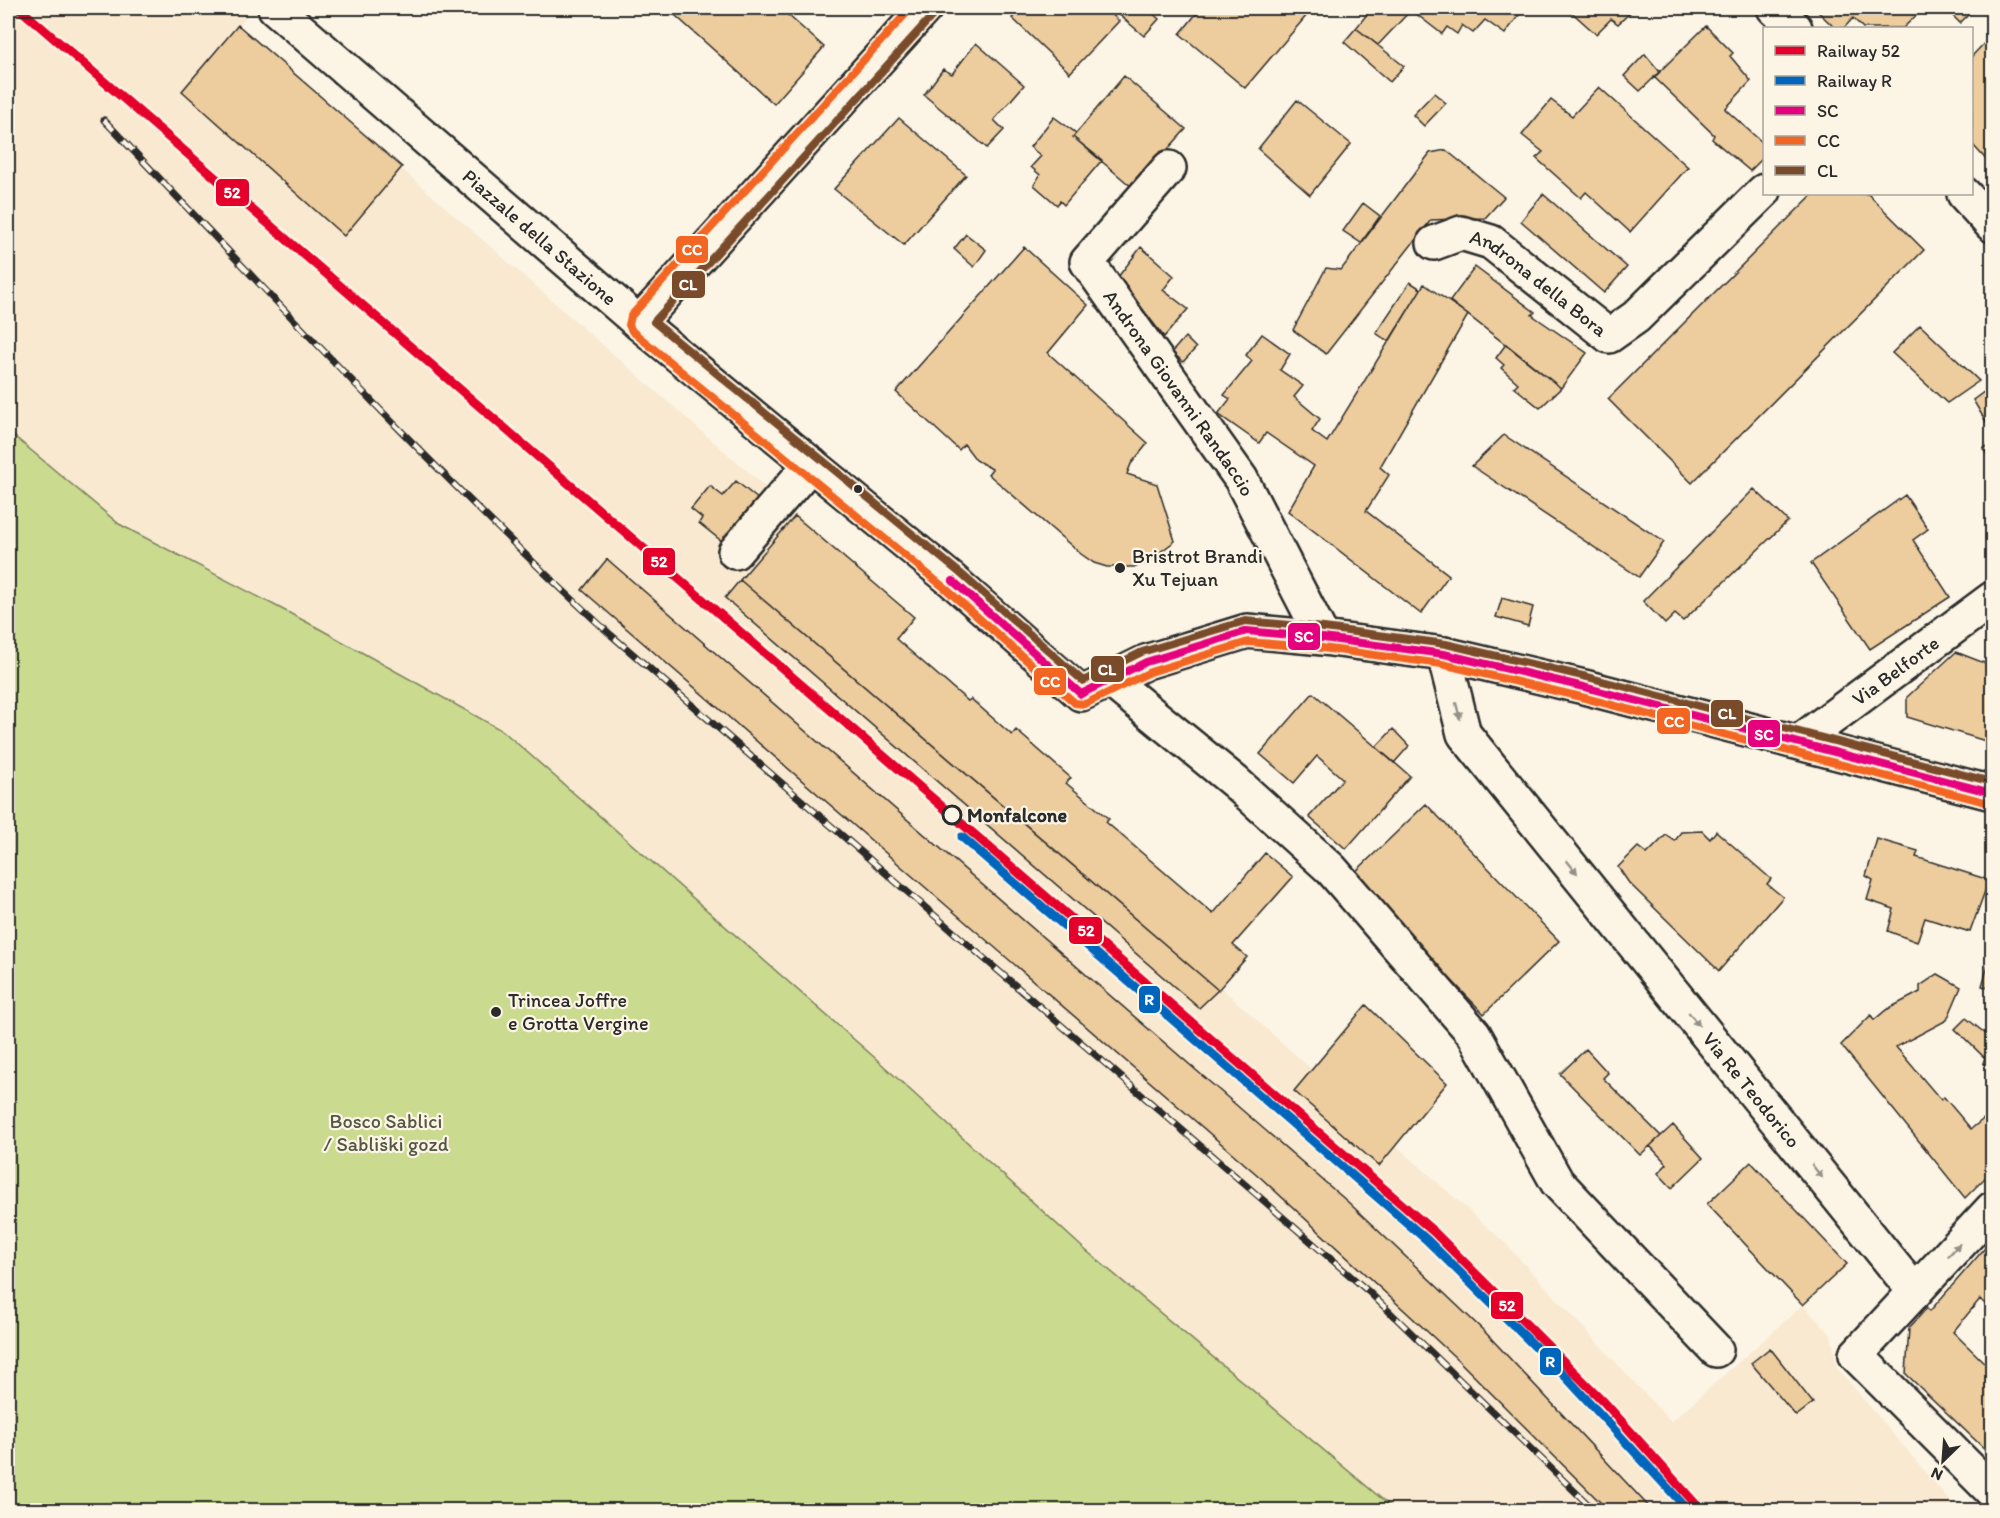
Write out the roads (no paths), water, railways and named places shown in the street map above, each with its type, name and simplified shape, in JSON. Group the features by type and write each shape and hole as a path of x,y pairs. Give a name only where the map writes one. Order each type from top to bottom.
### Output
{"street":[{"name":"Piazzale della Stazione","path":"275,8 639,323 953,581 1081,694 1109,679"},
{"path":"639,323 925,8"},
{"path":"1774,8 1794,27"},
{"name":"Androna Giovanni Randaccio","path":"1169,168 1088,262 1241,479 1323,638"},
{"name":"Androna della Bora","path":"1434,243 1461,233 1491,242 1609,336 1636,316 1763,192"},
{"path":"1965,195 1992,225"},
{"path":"735,552 811,464"},
{"name":"Via Belforte","path":"1799,742 1992,599"},
{"path":"1716,1350 1557,1182 1474,1034 1331,869 1235,782 1109,679 1146,662 1247,631 1323,638 1444,654 1799,742 1992,793"},
{"name":"Via Re Teodorico","path":"1444,654 1464,734 1915,1292"},
{"path":"1992,1209 1856,1355 1992,1491"}],"railway":[{"path":"104,120 416,446 611,635 1369,1292 1594,1510"}],"rail line":[{"name":"52","path":"19,8 1434,1232 1604,1402 1701,1510"},
{"name":"R","path":"962,837 1427,1240 1566,1377 1688,1510"}],"place":[{"name":"Bristrot Brandi Xu Tejuan","path":"1120,568"},
{"name":"Monfalcone","path":"952,815"},
{"name":"Trincea Joffre e Grotta Vergine","path":"496,1012"}],"park label":[{"name":"Bosco Sablici / Sabliški gozd","path":"386,1132"}]}
